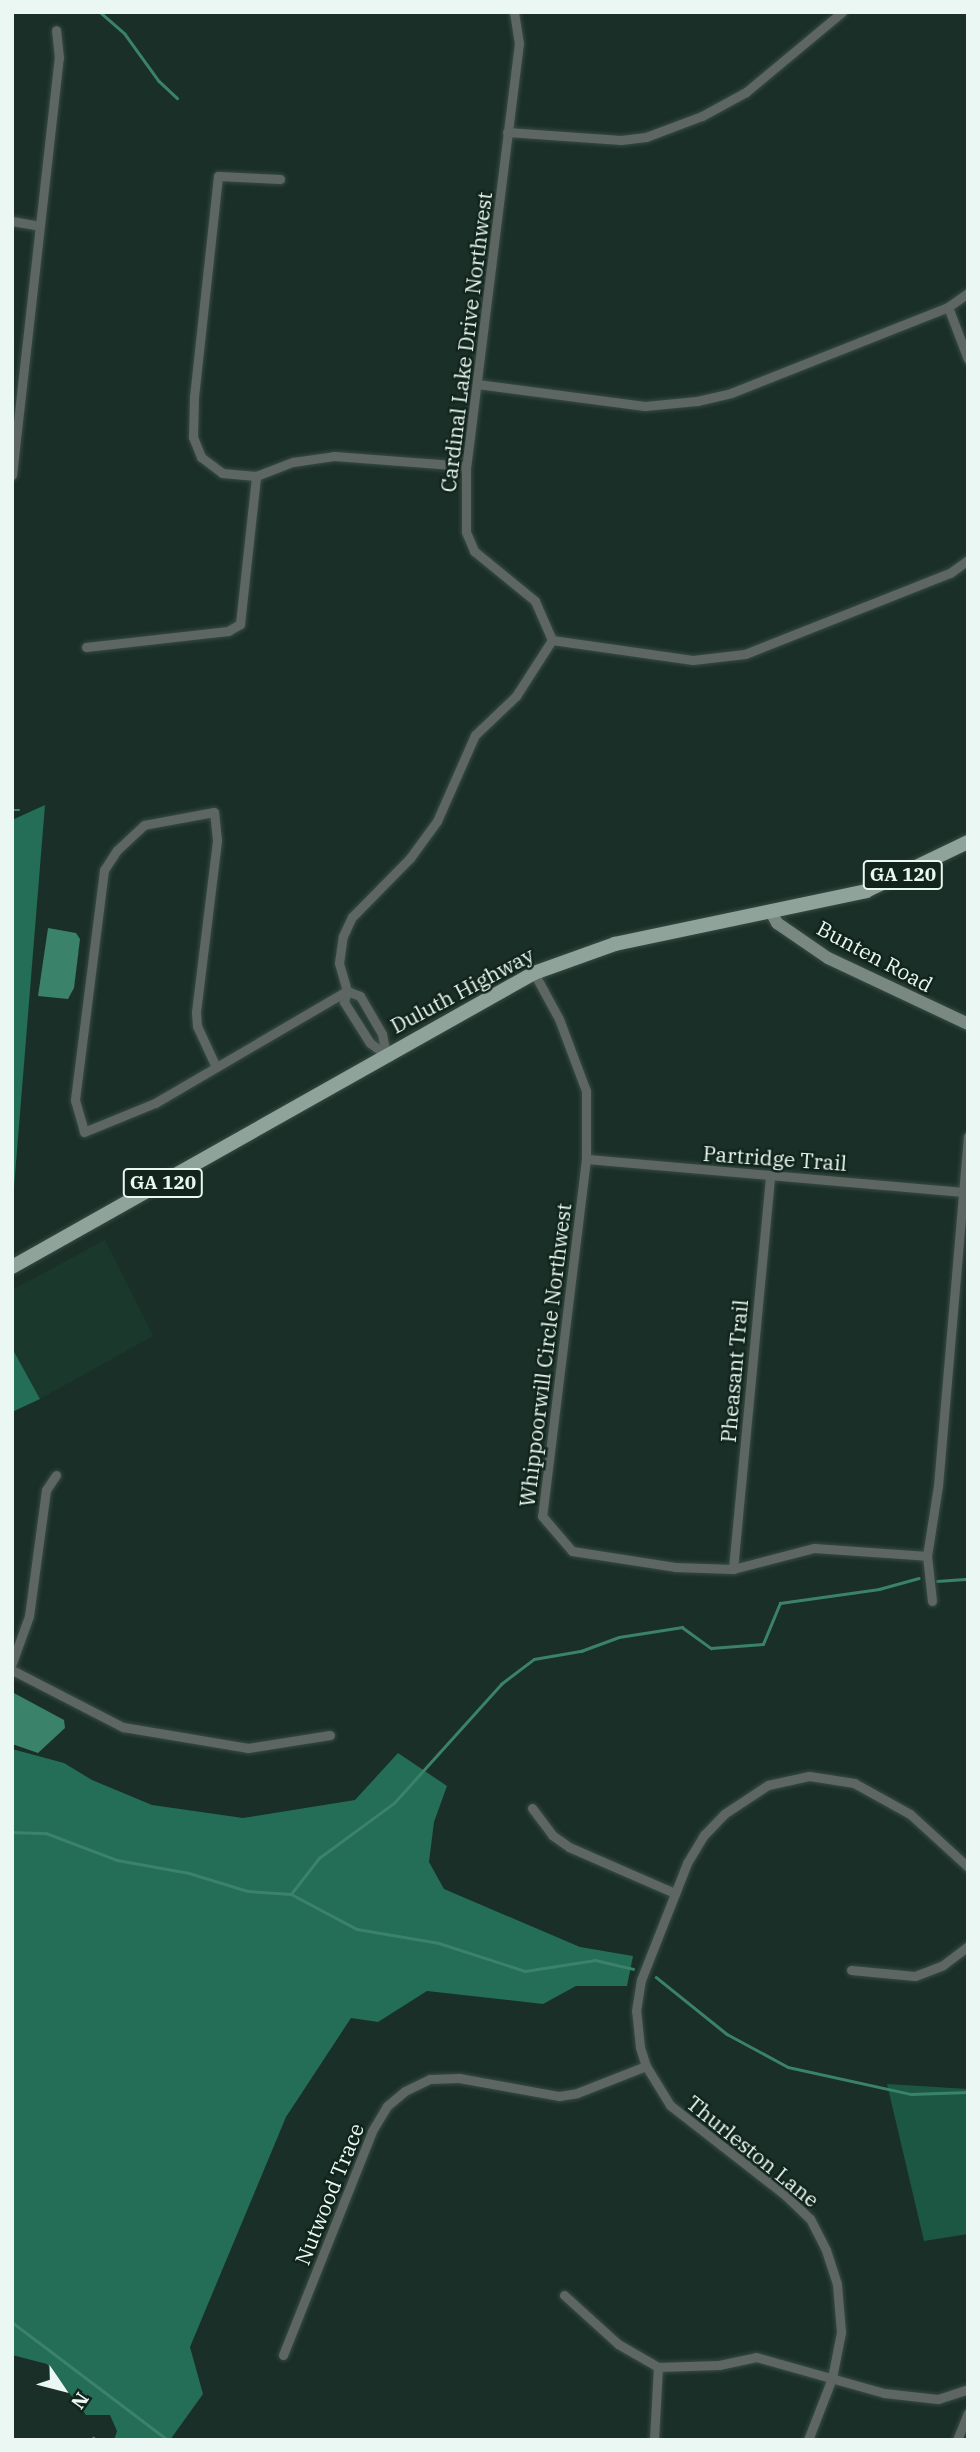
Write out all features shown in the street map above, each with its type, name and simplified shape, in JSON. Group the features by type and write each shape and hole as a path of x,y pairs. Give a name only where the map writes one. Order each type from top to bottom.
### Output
{"main road":[{"name":"Duluth Highway","path":"12,1267 534,973 615,944 866,891 968,842"}],"street":[{"name":"Cardinal Lake Drive Northwest","path":"514,12 519,43 466,466 466,533 474,551 535,601 552,639"},
{"path":"507,132 621,141 646,137 702,116 746,92 842,12"},
{"path":"12,475 60,58 56,30"},
{"path":"280,180 218,176 194,397 193,437 201,457 222,474 257,476 293,462 334,456 466,466"},
{"path":"12,221 40,226"},
{"path":"477,383 645,406 697,401 731,393 948,307 968,293"},
{"path":"948,307 968,359"},
{"path":"86,647 228,631 240,624 257,476"},
{"path":"386,1055 370,1043 344,1002 347,991 339,963 352,917 410,858 437,821 475,735 516,696 552,639 693,660 745,654 950,573 968,560"},
{"path":"216,1067 197,1027 196,1012 217,841 214,812 144,825 117,849 104,870 75,1100 84,1132 155,1102 216,1067 347,991"},
{"name":"Bunten Road","path":"771,912 778,923 828,958 968,1024"},
{"name":"Whippoorwill Circle Northwest","path":"534,973 559,1019 586,1091 586,1160 542,1516 559,1540 590,1556 675,1567 733,1569 814,1548 927,1556"},
{"path":"347,991 360,996 382,1034 386,1055"},
{"path":"932,1601 927,1556 938,1486 968,1136"},
{"name":"Partridge Trail","path":"586,1160 770,1177 828,1178 962,1192"},
{"name":"Pheasant Trail","path":"733,1569 770,1177"},
{"path":"12,1663 29,1616 46,1490 56,1475"},
{"path":"12,1670 124,1727 248,1748 330,1735"},
{"name":"Thurleston Lane","path":"807,2440 832,2378 841,2332 837,2284 810,2219 685,2121 646,2066 636,2011 641,1980 687,1863 724,1814 768,1785 809,1776 854,1783 910,1814 968,1867"},
{"path":"531,1808 552,1835 569,1847 675,1893"},
{"path":"851,1970 915,1976 943,1965 968,1946"},
{"name":"Nutwood Trace","path":"283,2355 372,2131 387,2106 405,2091 430,2079 459,2078 559,2096 577,2093 646,2066"},
{"path":"564,2295 618,2344 658,2368 719,2365 756,2357 884,2393 938,2399 968,2389"},
{"path":"654,2440 658,2368"},
{"path":"957,2440 968,2413"}],"shaded area":[{"path":"45,805 12,1212 12,820"},
{"path":"48,928 76,933 80,939 74,988 68,999 38,996"},
{"path":"105,1240 153,1336 40,1399 12,1348 12,1290"},
{"path":"12,1348 40,1399 12,1412"},
{"path":"12,1692 64,1720 65,1728 38,1753 12,1744"},
{"path":"12,1749 64,1763 92,1780 152,1805 243,1818 355,1800 398,1753 447,1786 434,1822 429,1862 444,1889 580,1947 633,1956 627,1986 576,1986 543,2004 427,1991 378,2022 351,2018 286,2117 190,2347 203,2394 170,2440 114,2440 117,2431 110,2415 86,2415 47,2364 12,2355"},
{"path":"887,2084 968,2089 968,2234 924,2241"}],"waterway":[{"path":"100,12 125,34 159,81 177,98"},
{"path":"12,810 19,810"},
{"path":"291,1894 319,1858 394,1803 501,1684 534,1659 581,1651 619,1637 682,1627 711,1648 763,1644 780,1603 879,1589 919,1578"},
{"path":"937,1581 968,1579"},
{"path":"12,1832 46,1833 117,1860 189,1873 248,1891 291,1894 357,1929 439,1943 525,1971 595,1960 633,1969"},
{"path":"656,1977 727,2034 788,2067 911,2094 968,2092"},
{"path":"12,2322 168,2440"}]}
